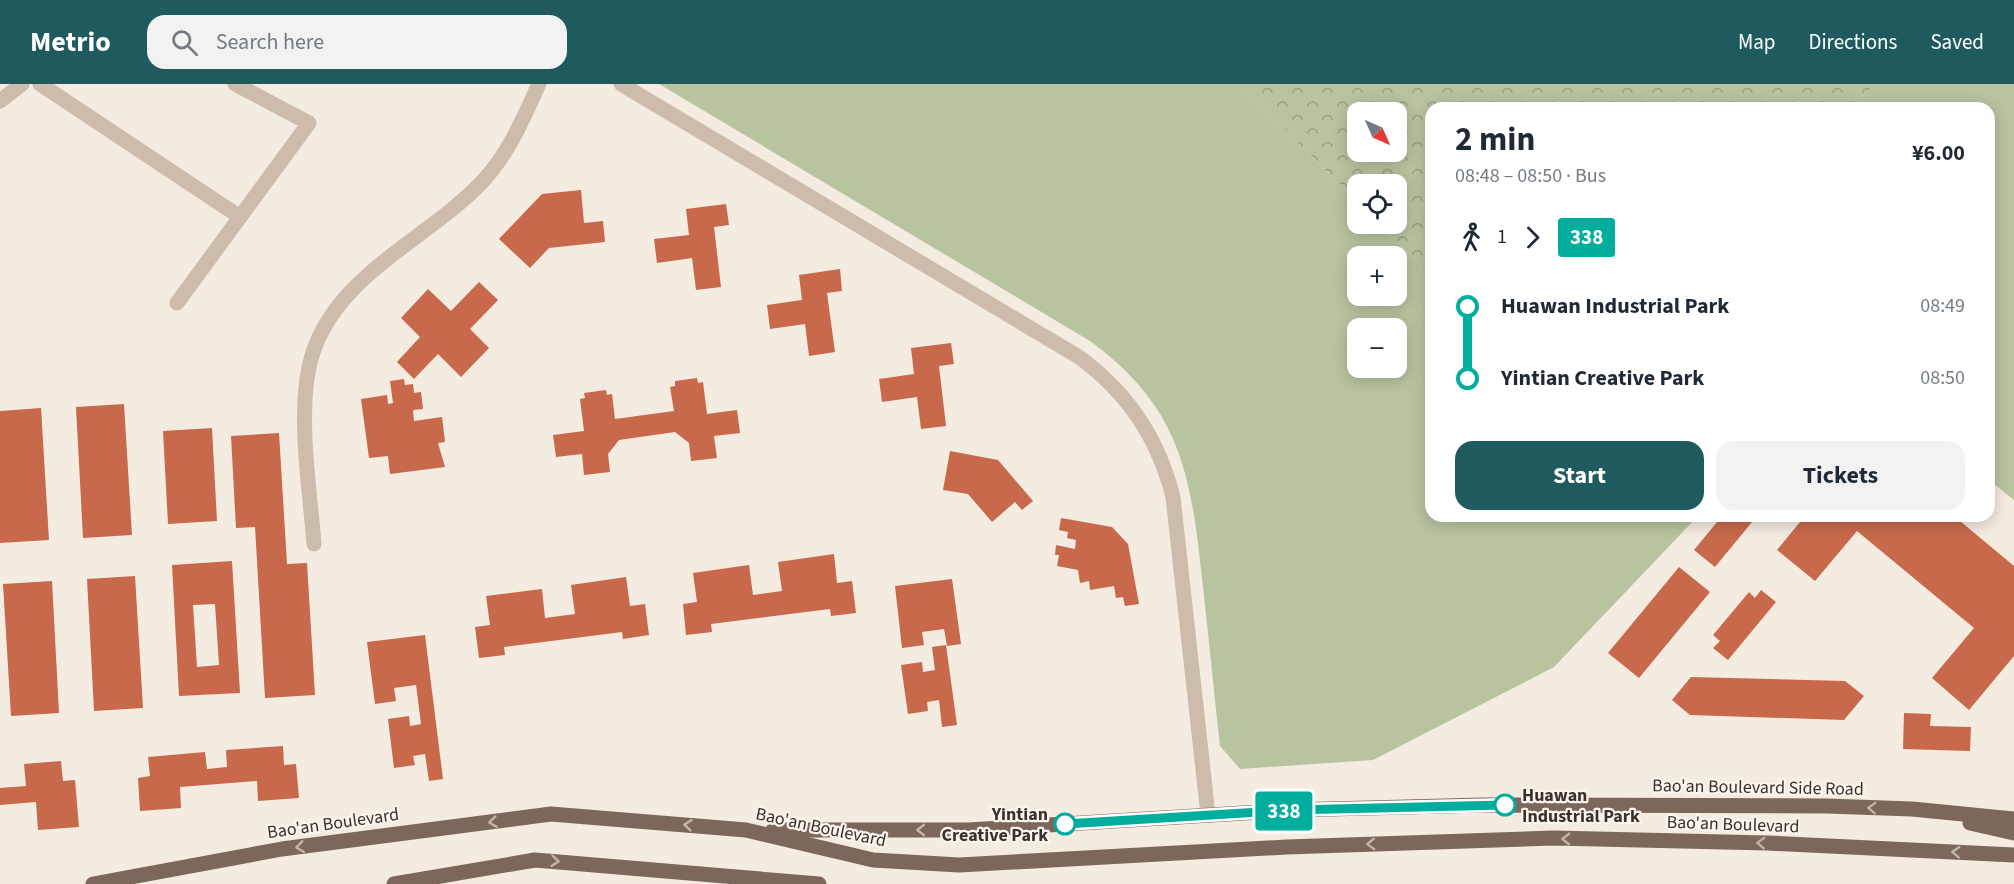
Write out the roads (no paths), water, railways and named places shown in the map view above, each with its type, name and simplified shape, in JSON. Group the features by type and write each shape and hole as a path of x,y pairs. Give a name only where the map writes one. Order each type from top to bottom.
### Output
{"main road":[{"name":"Bao'an Boulevard Side Road","path":"746,830 968,830 1291,810 1483,806 1815,806 1912,809 2014,819"},
{"path":"1912,809 2014,833"},
{"name":"Bao'an Boulevard","path":"93,884 282,849 551,814 746,830 873,860 959,865 1287,846 1554,838 1767,843 2014,855"},
{"path":"394,884 535,860 819,884"}],"street":[{"path":"0,101 22,84"},
{"path":"40,84 240,217"},
{"path":"177,303 309,123 235,84"},
{"path":"314,544 304,400 309,365 322,331 354,288 482,182 509,147 539,84"},
{"path":"621,84 1079,357 1105,377 1127,400 1140,417 1161,456 1173,497 1208,815"}],"place":[{"name":"Huawan Industrial Park","path":"1505,805"},
{"name":"Yintian Creative Park","path":"1065,824"}]}
